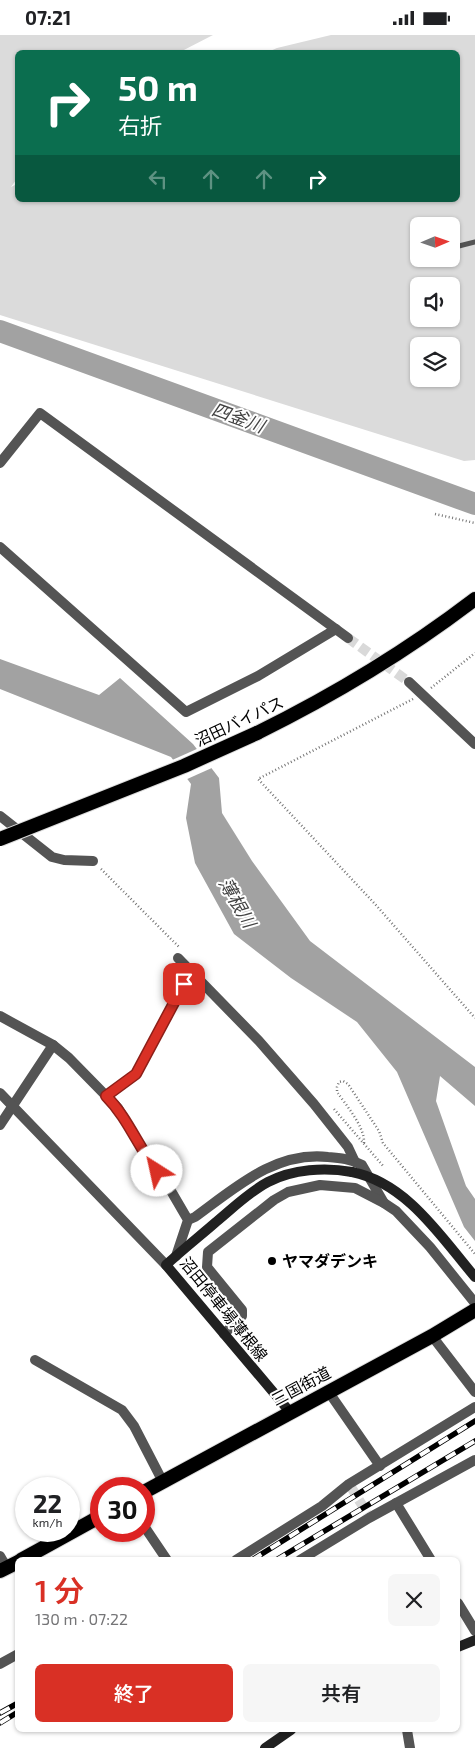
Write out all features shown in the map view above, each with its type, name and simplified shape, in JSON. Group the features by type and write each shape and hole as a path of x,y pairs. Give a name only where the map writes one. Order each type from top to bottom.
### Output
{"highway":[{"name":"沼田バイパス","path":"0,839 258,733 344,687 397,655 475,599"},
{"name":"三国街道","path":"155,1486 432,1336 475,1310"},
{"path":"26,1557 90,1522"}],"main road":[{"name":"沼田停車場薄根線","path":"290,1412 166,1265 251,1194 269,1182 293,1173 353,1167 404,1197 425,1218 475,1277"},
{"path":"460,1646 475,1640"},
{"path":"265,1748 286,1732"}],"street":[{"path":"0,463 40,413 348,638"},
{"path":"0,547 186,713 258,676 336,629"},
{"path":"409,683 475,744"},
{"path":"0,816 52,857 64,860 93,861"},
{"path":"178,958 259,1041 314,1104 348,1147 353,1167"},
{"path":"106,1096 136,1074 191,971"},
{"path":"0,1016 53,1045 69,1058 118,1108 147,1158 167,1184 188,1220"},
{"path":"0,1125 53,1045"},
{"path":"0,1093 166,1265"},
{"path":"176,1256 188,1220 195,1217 252,1175 271,1166 304,1157 321,1156 353,1167 362,1165 384,1203"},
{"path":"224,1334 242,1316 242,1309 206,1267 208,1251 274,1200 288,1192 320,1185 355,1188 396,1211 430,1247 475,1303"},
{"path":"432,1336 475,1392"},
{"path":"34,1360 122,1410 134,1426 163,1482"},
{"path":"328,1391 380,1466"},
{"path":"241,1557 322,1506 380,1466 475,1407"},
{"path":"305,1557 368,1516 475,1461"},
{"path":"396,1503 429,1557"},
{"path":"155,1542 165,1557"},
{"path":"460,1606 475,1631"},
{"path":"0,1664 15,1656"},
{"path":"407,1732 410,1748"}],"lane":[{"path":"460,246 475,242"}],"path":[{"path":"435,514 475,523"},
{"path":"475,653 421,695 258,779 375,904 475,1018"},
{"path":"364,1145 365,1136 337,1091 336,1087 339,1082 343,1081 348,1084 379,1131 383,1143 475,1254"}],"shaded area":[{"path":"0,35 213,35 184,50 15,50 15,181 11,187 15,185 15,202 460,202 460,50 272,50 331,35 475,35 475,460 464,461 0,315"}],"water":[{"name":"薄根川","path":"0,659 99,695 120,678 193,744 219,778 222,813 252,861 310,941 475,1067 475,1106 440,1076 436,1101 466,1186 475,1199 475,1241 464,1227 397,1072 357,1022 291,978 234,934 195,863 186,818 191,784 171,757 0,689"}],"pier":[{"path":"199,748 214,767 185,780 170,761"}],"waterway":[{"name":"四釜川","path":"0,331 475,504"}],"tunnel":[{"path":"348,638 409,682"},
{"path":"351,1487 367,1513"}],"railway":[{"path":"257,1557 475,1421"},
{"path":"281,1557 475,1441"},
{"path":"0,1713 15,1705"},
{"path":"0,1723 15,1714"}],"place":[{"name":"ヤマダデンキ","path":"272,1261"}],"route":[{"path":"157,1171 147,1158 118,1108 106,1096 136,1074 184,984"}]}
